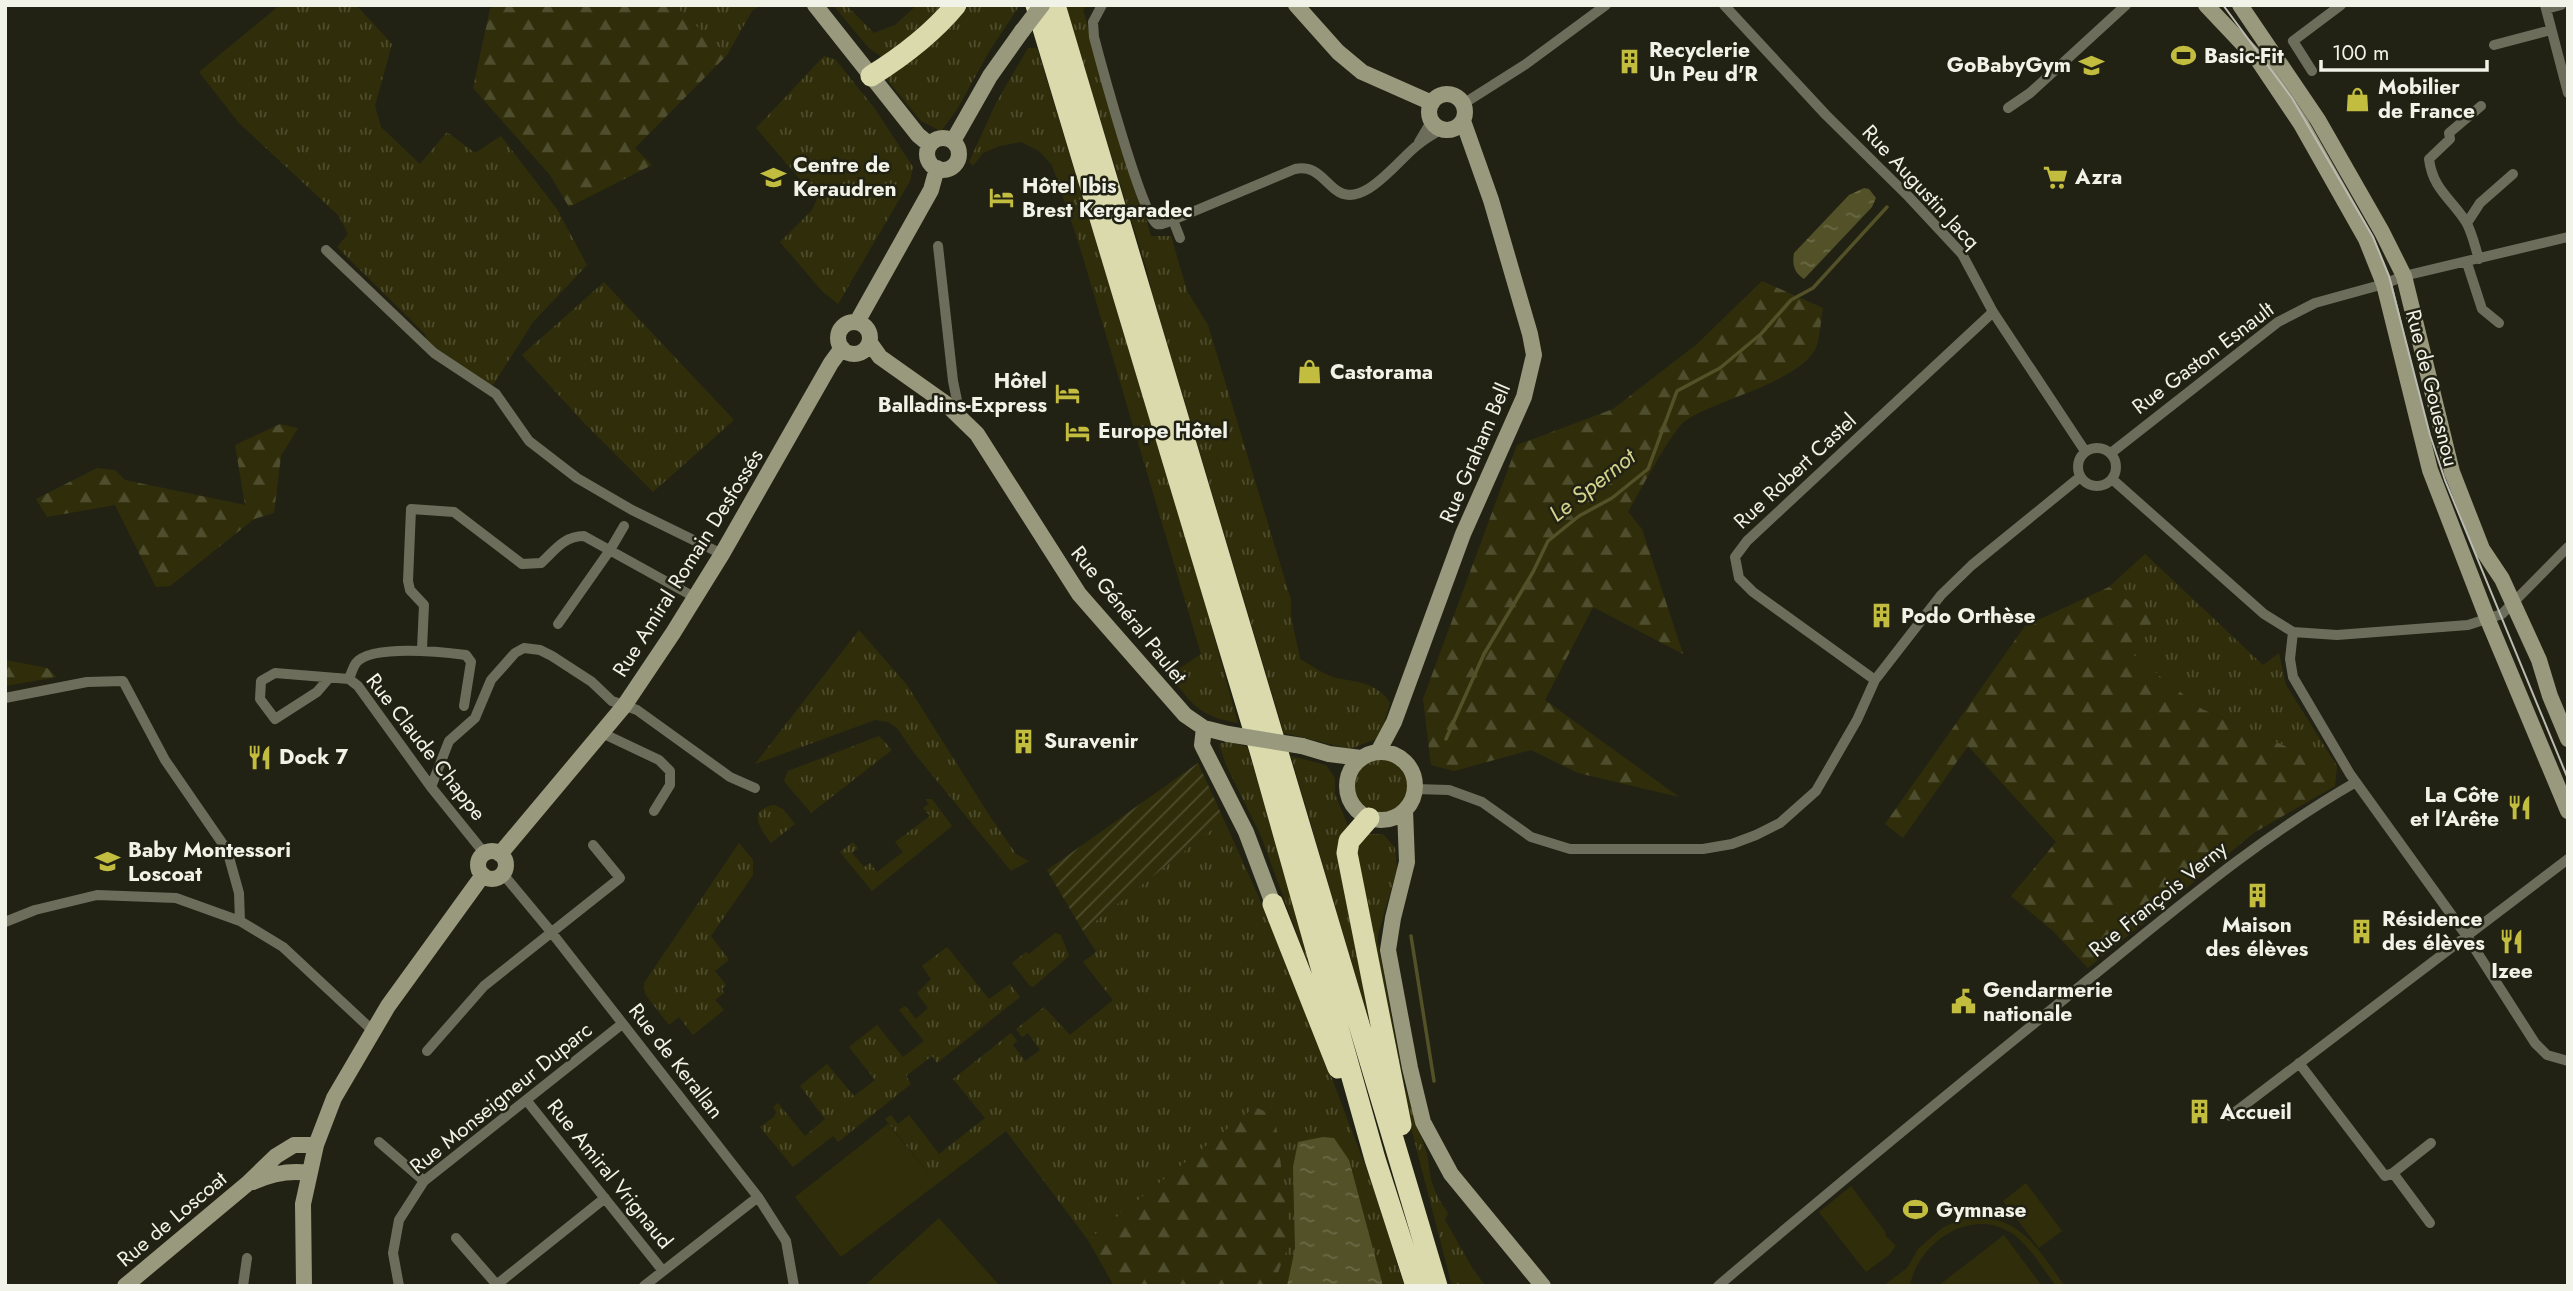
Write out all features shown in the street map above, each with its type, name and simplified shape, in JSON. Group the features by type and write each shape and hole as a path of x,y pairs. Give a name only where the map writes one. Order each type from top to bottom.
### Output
{"highway":[{"path":"871,76 938,27 956,5"},
{"path":"1036,5 1261,754 1375,1159 1416,1286"},
{"path":"1055,5 1437,1286"},
{"path":"1377,819 1349,841 1347,853 1406,1145 1406,1183"},
{"path":"1273,904 1375,1159"}],"main road":[{"path":"815,5 918,135 930,145"},
{"path":"953,141 990,76 1042,5"},
{"path":"1296,5 1338,52 1362,72 1432,103"},
{"name":"Rue de Gouesnou","path":"2206,5 2258,60 2301,124 2367,239 2384,284 2430,470 2501,612 2568,811"},
{"name":"Rue de Gouesnou","path":"2240,5 2318,120 2382,232 2403,276 2452,472 2482,549 2502,579 2501,612 2539,660 2568,739"},
{"path":"1451,94 1463,104 1463,121 1454,128 1440,126 1430,114 1432,103 1440,95 1451,94"},
{"name":"Rue Graham Bell","path":"1378,751 1394,722 1459,545 1524,397 1532,368 1533,345 1530,334 1463,121"},
{"name":"Rue Graham Bell","path":"1440,126 1475,156"},
{"path":"938,139 953,141 959,150 957,162 947,169 937,169 929,161 930,145 938,139"},
{"path":"857,322 931,190 937,169"},
{"path":"852,321 868,329 865,348 851,354 842,348 838,338 842,327 852,321"},
{"name":"Rue Amiral Romain Desfossés","path":"492,854 624,706 696,598 842,348"},
{"name":"Rue Général Paulet","path":"865,348 960,415 989,451 1079,594 1185,715 1204,728 1228,734 1361,758"},
{"name":"Rue Graham Bell","path":"1394,722 1399,756"},
{"path":"1204,728 1202,745 1245,832 1273,904"},
{"path":"1329,754 1346,780 1351,802 1362,814 1377,819 1396,817 1411,802 1415,789 1412,772 1399,756 1378,751 1361,758 1346,780"},
{"path":"1405,810 1404,879 1393,918 1388,950 1423,1122 1451,1174 1543,1286"},
{"path":"1377,819 1406,848"},
{"path":"492,854 506,863 503,874 493,879 483,875 478,864 492,854"},
{"path":"304,1286 303,1204 316,1144 334,1098 372,1030 483,875"},
{"name":"Rue de Loscoat","path":"125,1286 247,1184 276,1156 294,1145 316,1144"},
{"name":"Rue de Loscoat","path":"247,1184 289,1171 308,1173"}],"street":[{"path":"1102,5 1093,23 1094,37 1131,166 1146,208 1155,222 1160,224 1304,167 1320,174 1340,193 1355,195 1374,184 1440,126"},
{"path":"1463,104 1526,64 1606,5"},
{"name":"Rue Augustin Jacq","path":"1724,5 1844,134 1909,197 1962,254 1993,312 2085,451"},
{"path":"2008,108 2031,93 2126,5"},
{"path":"2312,71 2293,41 2341,5"},
{"path":"2561,5 2545,7 2568,93"},
{"path":"2494,46 2551,30"},
{"path":"2479,259 2467,223 2436,185 2429,159 2450,139 2449,133 2481,106"},
{"path":"2467,223 2480,203 2513,174"},
{"path":"1173,220 1180,239"},
{"name":"Rue Gaston Esnault","path":"2111,453 2278,322 2315,303 2403,276 2568,237"},
{"name":"Rue Général Paulet","path":"939,246 953,381 960,415"},
{"path":"326,250 434,353 496,394 529,441 588,484 632,510 722,554"},
{"path":"2467,263 2483,309 2499,323"},
{"name":"Rue Robert Castel","path":"1875,680 1753,592 1739,578 1735,557 1747,541 1993,312"},
{"path":"2098,447 2111,453 2116,466 2112,479 2105,485 2087,484 2080,477 2078,463 2085,451 2098,447"},
{"path":"1415,789 1450,790 1482,802 1531,837 1570,849 1703,849 1732,844 1780,823 1805,803 1815,791 1857,720 1875,680 1933,605 1972,565 2080,477"},
{"path":"2112,479 2264,614 2294,632 2337,635 2468,625 2501,612 2568,547"},
{"path":"422,649 424,606 410,590 408,581 411,509 454,513 522,564 541,563 564,540 573,536 584,536 696,598"},
{"path":"558,624 624,526"},
{"path":"2294,632 2290,659 2293,677 2356,782 2466,935 2535,1043 2547,1055 2568,1061"},
{"path":"431,787 449,741 475,718 491,680 515,653 524,648 540,650 552,656 592,682 612,701 636,710 730,777 755,788"},
{"path":"349,679 357,662 368,655 422,649 466,654 471,662 464,706"},
{"name":"Rue Claude Chappe","path":"329,678 317,692 275,719 260,699 261,681 275,673 349,679 358,686 431,787 492,854"},
{"path":"5,698 87,682 123,681 165,760 227,850 239,893 240,921"},
{"path":"601,733 659,760 670,771 670,785 654,811"},
{"name":"Rue François Verny","path":"1718,1286 1846,1177 2224,869 2296,819 2356,782"},
{"path":"427,1051 484,986 620,878 593,845"},
{"path":"2230,1116 2568,859"},
{"name":"Rue de Kerallan","path":"503,874 758,1197 786,1241 794,1286"},
{"path":"5,922 35,910 97,895 176,898 240,921 283,947 372,1030"},
{"name":"Rue Monseigneur Duparc","path":"399,1286 393,1253 399,1220 424,1181 622,1024"},
{"path":"2299,1063 2384,1177 2430,1223"},
{"name":"Rue Amiral Vrignaud","path":"527,1101 663,1271"},
{"path":"379,1142 424,1181"},
{"path":"2384,1177 2431,1143"},
{"path":"645,1286 758,1197"},
{"path":"456,1238 496,1285 605,1198"},
{"path":"243,1286 247,1258"}],"green space":[{"path":"280,5 356,5 392,44 375,106 381,127 420,164 447,132 475,153 501,136 557,209 587,265 533,322 488,393 431,352 425,334 337,247 348,234 339,216 239,123 199,72"},
{"path":"494,5 674,5 727,55 635,148 652,165 569,207 550,175 473,88 490,9"},
{"path":"674,5 761,5 752,11 727,55"},
{"path":"833,5 846,5 874,33 895,25 917,5 947,5 883,58 869,48"},
{"path":"968,5 1020,5 941,131 921,121 885,77 940,36"},
{"path":"1065,5 1087,5 1083,10 1151,236 1171,236 1187,291 1208,325 1291,600 1291,616 1300,659 1327,675 1366,684 1385,696 1390,703 1379,738 1350,749 1284,733 1147,270"},
{"path":"1028,48 1037,48 1194,564 1238,723 1215,717 1198,708 1170,675 1201,654 1079,244 1052,165 1039,151 1021,142 999,146 983,153 973,166 969,162 996,103"},
{"path":"824,56 835,59 875,109 913,167 910,181 838,304 822,291 780,242 812,210 817,199 756,128"},
{"path":"1762,281 1823,308 1817,345 1809,358 1777,380 1685,421 1664,449 1628,512 1642,529 1683,654 1593,607 1545,700 1679,797 1578,773 1531,750 1454,771 1431,765 1423,699 1517,445 1613,409 1697,344"},
{"path":"604,282 734,420 653,492 586,425 522,355"},
{"path":"280,424 298,428 281,456 274,513 254,519 170,586 156,587 115,505 47,517 36,499 97,468 115,470 125,480 245,505 235,445"},
{"path":"2145,554 2263,665 2279,653 2286,685 2337,766 2319,761 2202,709 2133,655 2154,619 2109,587"},
{"path":"2109,587 2154,619 2133,655 2202,709 2319,761 2337,766 2335,786 2255,832 2088,968 2052,930 2011,896 2056,842 1968,746 1903,838 1885,824 2025,626"},
{"path":"859,630 907,685 1016,854 1029,861 1011,871 915,754 897,728 888,722 875,720 755,764"},
{"path":"5,660 47,668 57,677 5,686"},
{"path":"879,736 892,750 811,813 784,781 788,771"},
{"path":"1228,741 1247,747 1313,964 1309,966 1261,836 1226,765 1219,744"},
{"path":"1291,756 1326,765 1335,778 1335,794 1350,831 1380,1058"},
{"path":"1382,758 1393,760 1402,766 1408,775 1408,797 1402,806 1393,812 1382,814 1371,812 1362,806 1356,797 1354,786 1356,775 1362,766 1371,760"},
{"path":"1198,763 1224,820 1083,931 1047,870"},
{"path":"925,799 932,799 952,826 872,891 840,852 853,842 858,848 852,853 864,867 870,863 877,872 903,852 895,842 930,816 923,808 929,804"},
{"path":"774,805 783,809 795,824 771,843 760,827 758,816 760,811"},
{"path":"1224,820 1265,911 1268,911 1371,1181 1404,1286 1273,1286 1290,1241 1255,1107 1088,1240 1006,1131 937,1184 885,1119 891,1115 898,1124 909,1115 939,1154 985,1118 953,1079 1011,1033 1017,1041 1013,1045 1025,1061 1040,1050 1028,1033 1022,1037 1016,1029 1044,1007 1070,1035 1113,1000 1083,962 1096,952 1083,931"},
{"path":"1368,834 1383,834 1395,848 1397,869 1377,938 1404,1085 1427,1154 1431,1180 1448,1213 1445,1220 1474,1271 1486,1286 1452,1286 1400,1085 1353,846"},
{"path":"739,843 753,860 753,875 711,936 729,960 715,971 726,985 722,989 724,993 715,1000 724,1010 693,1035 679,1017 669,1025 645,994 644,983"},
{"path":"1055,933 1061,935 1069,956 1033,987 1030,986 1012,963 1026,952 1029,954"},
{"path":"947,947 989,999 1010,984 1020,997 937,1063 932,1056 906,1076 911,1084 838,1142 833,1136 793,1167 760,1127 774,1117 776,1112 773,1107 778,1103 805,1136 825,1119 800,1086 827,1064 854,1096 875,1080 849,1047 877,1025 903,1057 924,1041 899,1010 905,1006 916,1019 928,1008 917,993 931,979 922,966"},
{"path":"1255,1107 1275,1116 1290,1241 1273,1286 1114,1286 1088,1240"},
{"path":"888,1124 937,1184 841,1257 795,1197"},
{"path":"2026,1183 2062,1231 2039,1248 2003,1201"},
{"path":"1851,1186 1885,1235 1896,1246 1889,1255 1866,1272 1819,1212"},
{"path":"1978,1217 1994,1219 2019,1231 2038,1250 2065,1286 2056,1286 2029,1250 2010,1232 1994,1225 1978,1224 1962,1227 1934,1244 1923,1256 1910,1286 1883,1286 1907,1268 1918,1249 1942,1228 1959,1220"},
{"path":"939,1218 1000,1286 864,1286"},
{"path":"2004,1235 2042,1286 1938,1286"}],"water":[{"path":"1864,188 1869,189 1876,198 1872,207 1804,279 1795,268 1794,253 1849,195"},
{"path":"1323,1137 1334,1138 1349,1160 1383,1286 1287,1286 1295,1249 1293,1167 1298,1142"}],"waterway":[{"name":"Le Spernot","path":"1446,739 1484,654 1533,572 1548,541 1579,516 1612,498 1648,469 1677,391 1720,368 1761,334 1791,300 1813,288 1887,207"},
{"name":"Le Spernot","path":"1411,936 1434,1081"}],"tram line":[{"path":"2223,5 2292,98 2373,237 2389,276 2430,435 2445,480 2568,779"}],"place":[{"name":"Basic-Fit","path":"2184,56"},
{"name":"Recyclerie Un Peu d'R","path":"1629,62"},
{"name":"GoBabyGym","path":"2091,65"},
{"name":"Mobilier de France","path":"2358,99"},
{"name":"Centre de Keraudren","path":"773,177"},
{"name":"Azra","path":"2055,177"},
{"name":"Hôtel Ibis Brest Kergaradec","path":"1002,198"},
{"name":"Castorama","path":"1310,372"},
{"name":"Hôtel Balladins-Express","path":"1067,393"},
{"name":"Europe Hôtel","path":"1078,431"},
{"name":"Podo Orthèse","path":"1881,616"},
{"name":"Suravenir","path":"1024,741"},
{"name":"Dock 7","path":"259,757"},
{"name":"La Côte et l’Arête","path":"2519,807"},
{"name":"Baby Montessori Loscoat","path":"108,862"},
{"name":"Maison des élèves","path":"2257,896"},
{"name":"Résidence des élèves","path":"2362,931"},
{"name":"Izee","path":"2512,942"},
{"name":"Gendarmerie nationale","path":"1963,1002"},
{"name":"Accueil","path":"2200,1112"},
{"name":"Gymnase","path":"1916,1210"}]}
